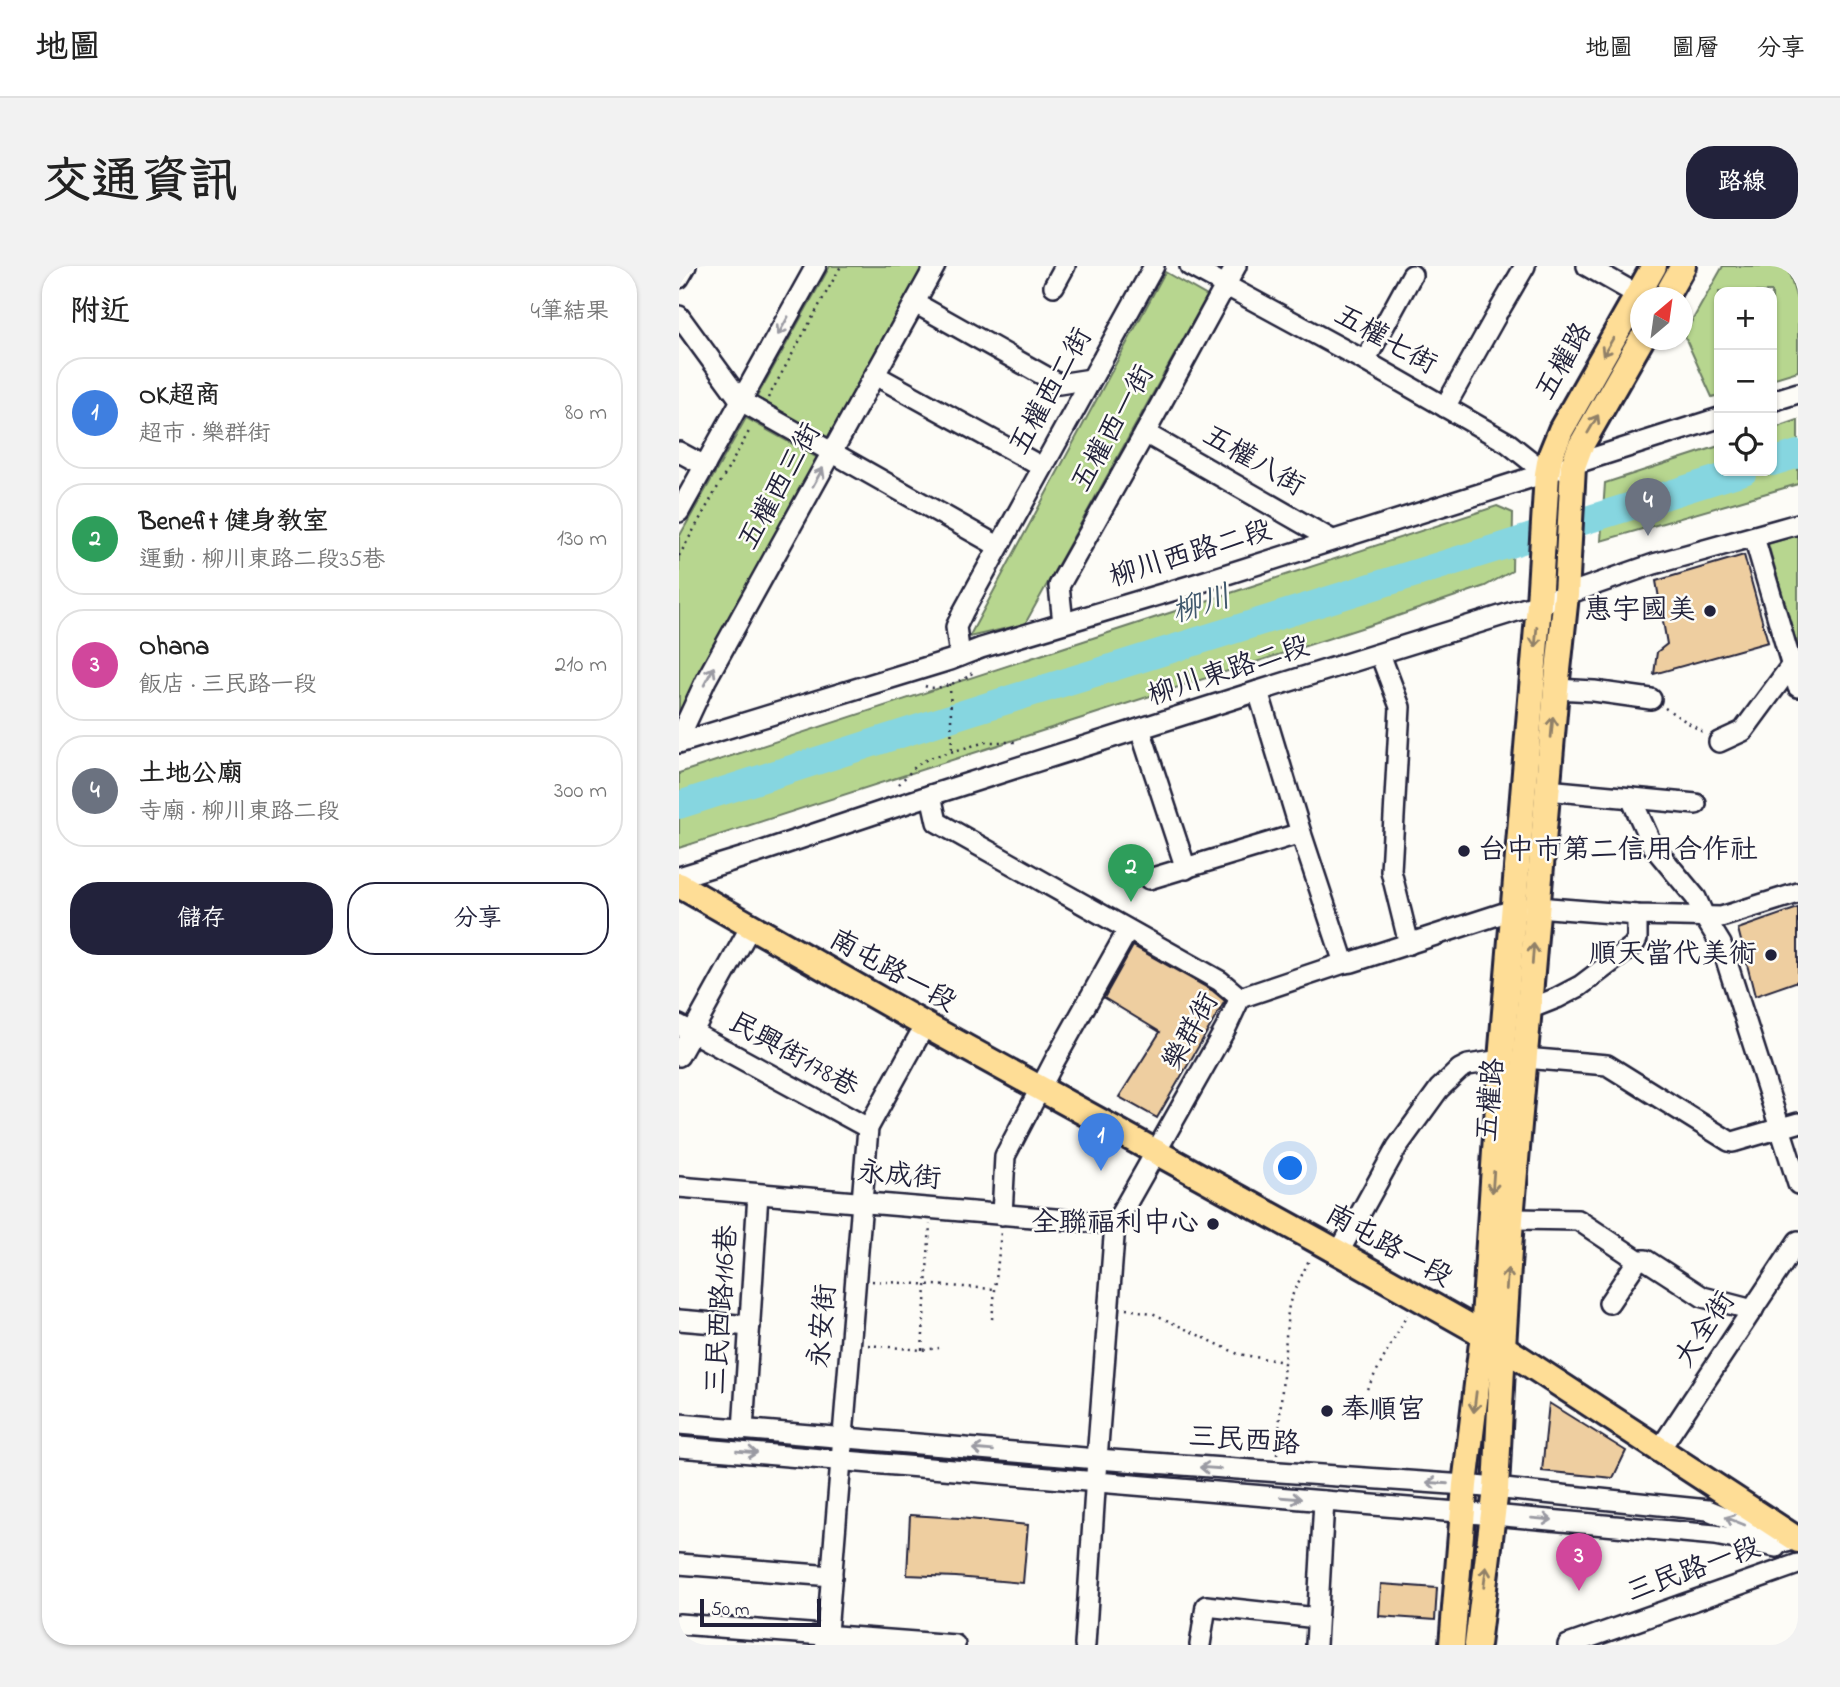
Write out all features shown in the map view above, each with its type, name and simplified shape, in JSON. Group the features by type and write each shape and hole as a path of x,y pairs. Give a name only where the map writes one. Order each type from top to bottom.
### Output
{"main road":[{"name":"五權路","path":"1642,287 1654,266"},
{"path":"1671,287 1683,266"},
{"name":"五權路","path":"1477,1645 1496,1489 1493,1340 1525,909 1546,484 1550,457 1561,430 1630,309"},
{"name":"五權路","path":"1452,1645 1465,1485 1493,1340 1511,1219 1513,1059 1529,1009 1525,909 1547,790 1566,595 1572,477 1580,447 1635,350"},
{"name":"南屯路一段","path":"679,885 925,1025 1493,1340 1798,1540"}],"street":[{"path":"679,278 686,266"},
{"path":"679,512 816,266"},
{"name":"五權西三街","path":"679,738 706,680 935,266"},
{"path":"1054,286 1065,266"},
{"name":"五權西二街","path":"967,663 956,627 1154,266"},
{"name":"五權七街","path":"1190,266 1508,443 1546,484"},
{"name":"五權西一街","path":"1063,624 1059,586 1236,266"},
{"path":"1445,407 1525,266"},
{"path":"1587,266 1630,290"},
{"path":"1364,361 1412,275"},
{"path":"915,303 1059,384 1091,379"},
{"path":"679,316 741,401 999,546"},
{"path":"875,375 1042,467"},
{"path":"1777,399 1798,393"},
{"name":"柳川西路二段","path":"679,744 967,663 981,648 1332,540 1572,477 1714,420"},
{"name":"五權八街","path":"1146,433 1332,540"},
{"path":"679,452 705,466"},
{"name":"柳川東路二段","path":"679,877 1539,604 1654,564 1798,524"},
{"path":"1754,537 1798,687"},
{"path":"1380,654 1400,706 1391,871 1409,944"},
{"path":"1719,742 1743,731 1791,666"},
{"path":"1556,689 1651,699"},
{"path":"1258,691 1344,963"},
{"path":"1140,730 1186,869"},
{"path":"1547,790 1696,804"},
{"path":"931,795 937,822 1220,981 1240,998"},
{"path":"1631,798 1652,845 1696,898 1721,944 1789,1126 1798,1184"},
{"path":"1149,880 1301,833"},
{"name":"樂群街","path":"1085,1645 1115,1224 1226,1028 1240,998 1344,963 1525,909 1705,918 1721,917 1798,893"},
{"path":"1529,1009 1580,986 1633,946 1637,939 1637,915"},
{"path":"679,1056 686,1029 751,926"},
{"path":"1002,1215 1005,1156 1128,930"},
{"name":"永安街","path":"827,1641 868,1128 925,1025"},
{"name":"民興街178巷","path":"686,1029 868,1128"},
{"path":"1328,1247 1439,1089 1468,1065 1513,1059 1607,1065 1729,1142 1789,1126"},
{"name":"永成街","path":"679,1187 1115,1224"},
{"name":"三民西路116巷","path":"743,1430 758,1194"},
{"path":"1511,1219 1578,1220 1638,1260 1646,1260 1703,1297 1753,1310"},
{"name":"大全街","path":"1660,1449 1753,1310 1792,1264 1798,1241"},
{"path":"1609,1303 1638,1260"},
{"path":"679,1320 750,1326"},
{"name":"三民西路","path":"679,1424 1097,1460 1465,1485 1708,1510 1798,1549"},
{"name":"三民西路","path":"679,1447 1493,1514 1715,1535 1798,1549"},
{"path":"1316,1645 1324,1501"},
{"path":"679,1564 832,1576"},
{"name":"三民路一段","path":"1568,1645 1798,1564"},
{"path":"1201,1645 1206,1606 1317,1618"},
{"path":"679,1624 734,1637 955,1645"}],"path":[{"path":"775,385 841,266"},
{"path":"679,556 751,427"},
{"path":"922,685 930,689 970,676 967,663"},
{"path":"950,684 953,752"},
{"path":"1651,699 1719,742"},
{"path":"899,783 916,766 929,758 986,742 1015,742"},
{"path":"922,1350 931,1208"},
{"path":"992,1319 1002,1215"},
{"path":"1276,1472 1288,1310 1291,1298 1328,1247"},
{"path":"856,1279 995,1289"},
{"path":"1367,1389 1417,1297"},
{"path":"1109,1306 1152,1313 1238,1354 1284,1362"},
{"path":"850,1344 922,1350 939,1348"}],"green space":[{"path":"830,266 925,266 830,444 754,402"},
{"path":"1723,266 1787,266 1798,303 1798,371 1777,377 1777,287 1714,287 1712,397 1691,350 1693,350 1693,319"},
{"path":"1165,272 1207,296 1025,624 969,637"},
{"path":"746,418 821,460 679,713 679,537"},
{"path":"1798,420 1798,484 1601,541 1605,483 1714,448 1714,476 1777,476 1777,427"},
{"path":"1497,506 1513,513 1512,571 1485,586 679,848 679,773"},
{"path":"1798,535 1798,649 1768,544"}],"building":[{"name":"惠宇國美","path":"1744,555 1768,642 1654,674 1657,652 1667,644 1656,581"},
{"name":"順天當代美術","path":"1798,908 1798,981 1755,996 1738,929"},
{"path":"1133,946 1213,991 1225,1001 1157,1118 1119,1097 1160,1032 1104,998"},
{"path":"1549,1403 1626,1451 1613,1478 1542,1471"},
{"path":"910,1515 1028,1525 1023,1583 907,1575"},
{"path":"1381,1584 1437,1588 1435,1620 1379,1616"}],"waterway":[{"name":"柳川","path":"1777,460 1798,454"},
{"name":"柳川","path":"679,805 1728,476"}],"place":[{"name":"土地公廟","path":"1648,536"},
{"name":"惠宇國美","path":"1710,611"},
{"name":"台中市第二信用合作社","path":"1464,851"},
{"name":"Benefit 健身教室","path":"1131,902"},
{"name":"順天當代美術","path":"1771,955"},
{"name":"OK超商","path":"1101,1171"},
{"name":"全聯福利中心","path":"1213,1224"},
{"name":"奉順宮","path":"1327,1411"},
{"name":"Ohana","path":"1579,1591"}]}
